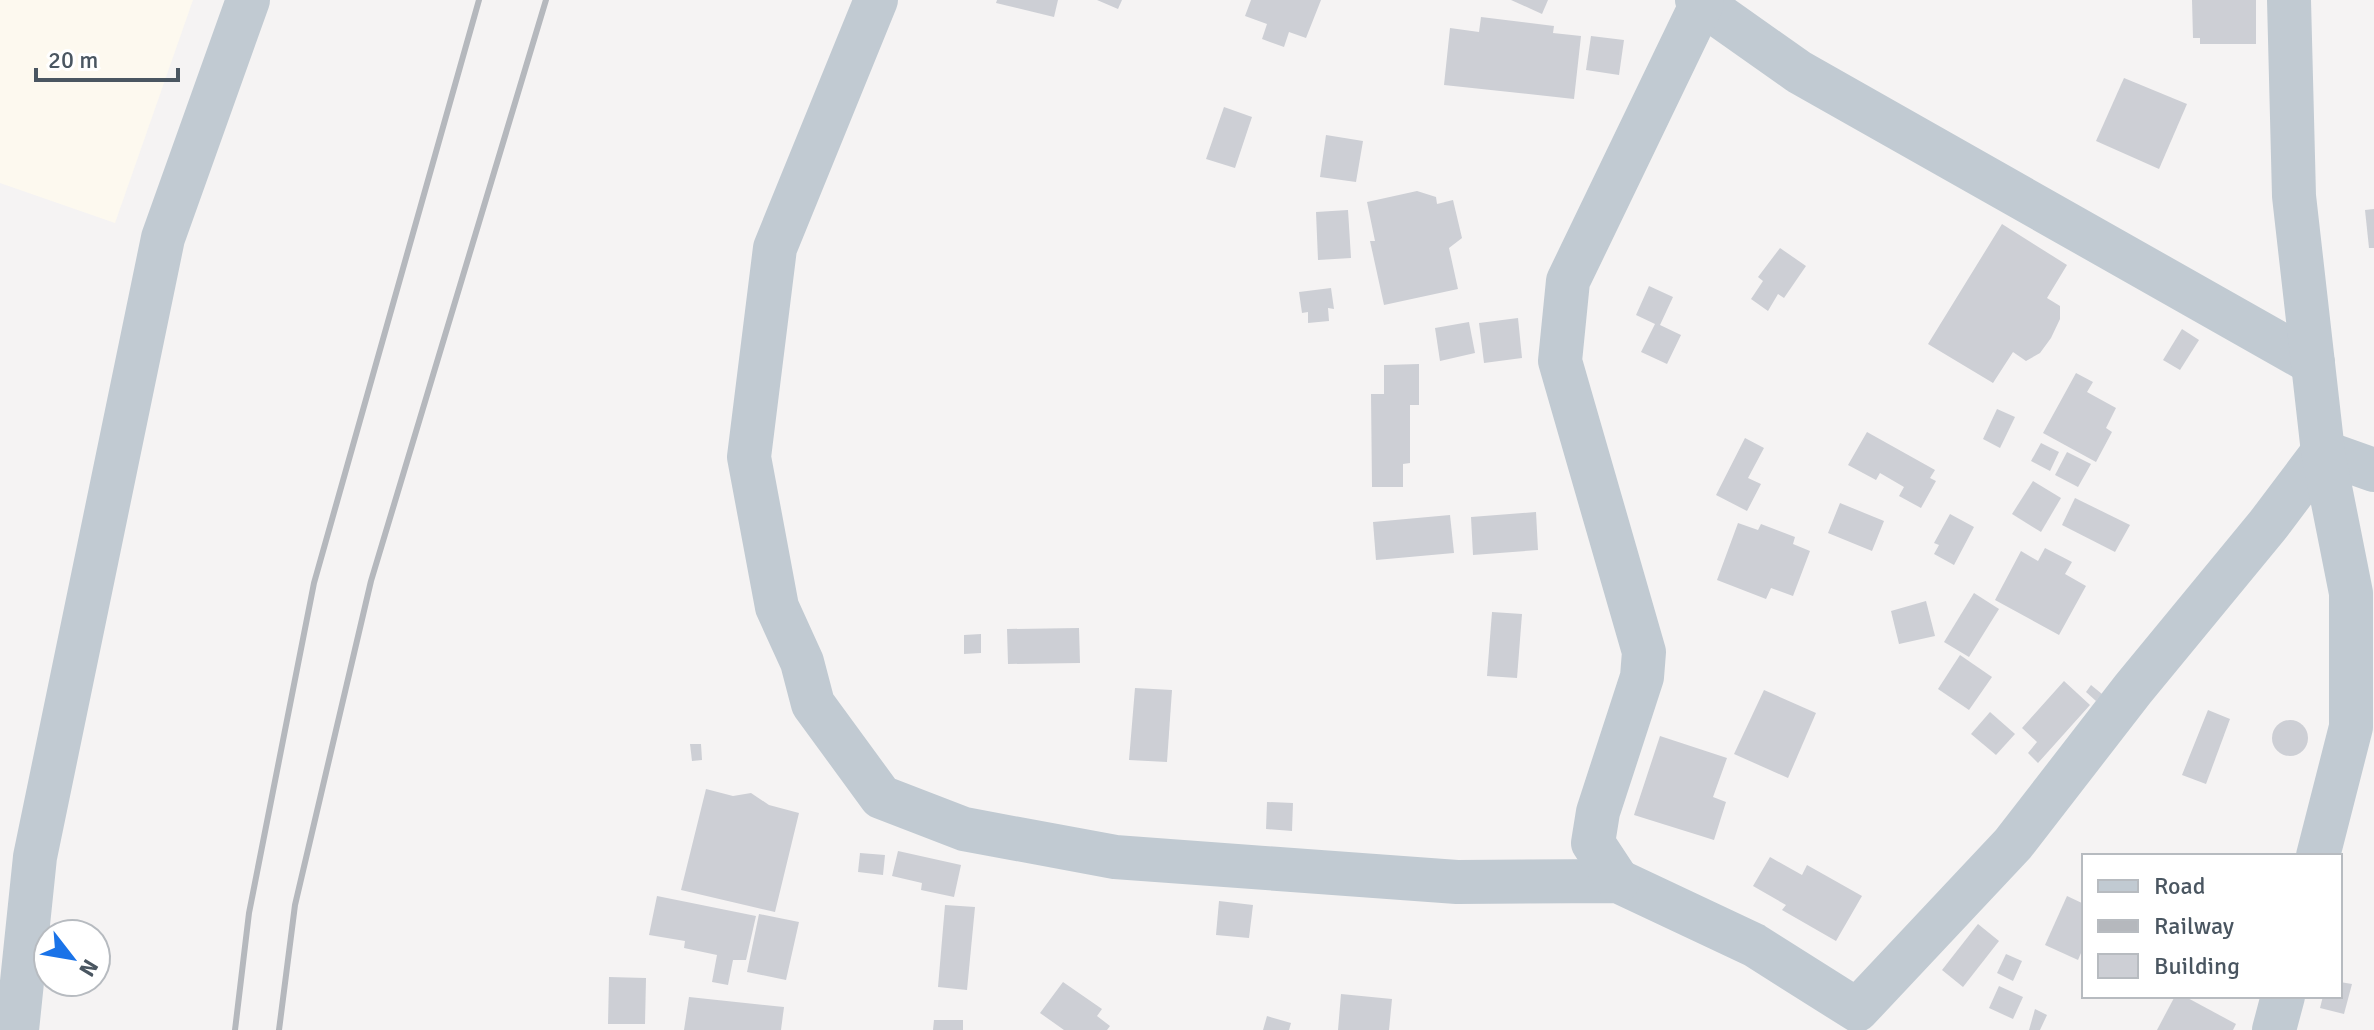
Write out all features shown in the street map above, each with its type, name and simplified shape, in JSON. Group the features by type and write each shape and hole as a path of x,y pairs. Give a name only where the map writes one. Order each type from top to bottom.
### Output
{"street":[{"path":"17,1030 35,857 163,238 248,0"},
{"path":"876,0 775,248 749,457 777,607 802,662 813,704 881,797 964,829 1115,857 1457,882 1618,881 1754,945 1847,1020 2013,844 2323,452"},
{"path":"2289,0 2294,196 2323,452 2351,593 2351,727 2319,854"},
{"path":"1618,881 1593,843 1598,812 1642,677 1644,652 1560,361 1568,281 1699,2 1799,72 2313,363"},
{"path":"2323,452 2374,470"},
{"path":"2274,1030 2282,998"}],"shaded area":[{"path":"0,0 193,0 115,223 0,183"}],"building":[{"path":"997,0 1058,0 1054,17 996,3"},
{"path":"1097,0 1122,0 1118,9"},
{"path":"1251,0 1321,0 1306,38 1289,32 1284,47 1262,39 1267,24 1245,16"},
{"path":"1511,0 1548,0 1542,14"},
{"path":"2192,0 2256,0 2256,44 2200,44 2200,38 2193,38"},
{"path":"1481,17 1554,26 1553,33 1581,36 1574,99 1444,85 1450,28 1479,32"},
{"path":"1591,36 1624,40 1619,75 1586,70"},
{"path":"2124,78 2187,104 2159,169 2096,141"},
{"path":"1224,107 1252,117 1235,168 1206,159"},
{"path":"1326,135 1363,141 1356,182 1320,177"},
{"path":"1417,191 1436,197 1437,204 1453,200 1462,238 1449,248 1458,289 1384,305 1370,241 1375,241 1367,202"},
{"path":"2374,209 2374,248 2369,248 2365,210"},
{"path":"1348,210 1351,258 1318,260 1316,212"},
{"path":"2002,224 2067,265 2047,298 2060,306 2060,319 2051,338 2040,353 2026,361 2013,352 1993,383 1928,344"},
{"path":"1780,248 1806,266 1784,298 1778,294 1768,311 1751,299 1763,281 1758,277"},
{"path":"1649,286 1673,297 1660,325 1681,335 1667,364 1641,352 1655,324 1636,315"},
{"path":"1331,288 1334,309 1328,308 1329,321 1308,323 1308,312 1302,313 1299,292"},
{"path":"1518,318 1522,358 1484,363 1479,323"},
{"path":"1469,322 1475,353 1440,361 1435,328"},
{"path":"2182,329 2199,340 2180,370 2163,360"},
{"path":"1419,364 1419,405 1410,405 1410,463 1403,464 1403,487 1372,487 1371,394 1384,394 1384,365"},
{"path":"2076,373 2093,382 2087,392 2116,408 2106,428 2112,432 2096,462 2043,433"},
{"path":"1997,409 2015,417 2000,448 1983,439"},
{"path":"1867,432 1935,470 1930,478 1936,481 1921,508 1899,496 1904,487 1880,473 1876,480 1848,465"},
{"path":"1745,438 1764,448 1748,478 1761,484 1747,511 1716,495"},
{"path":"2041,443 2059,452 2050,471 2031,461"},
{"path":"2067,452 2091,464 2078,487 2055,475"},
{"path":"2033,481 2061,498 2041,532 2012,514"},
{"path":"2075,498 2130,525 2115,552 2062,525"},
{"path":"1840,503 1884,521 1872,551 1828,533"},
{"path":"1536,512 1538,550 1473,555 1471,517"},
{"path":"1950,514 1974,527 1954,565 1934,554 1939,545 1934,543"},
{"path":"1450,515 1454,553 1376,560 1373,522"},
{"path":"1738,523 1758,530 1761,524 1795,537 1793,544 1810,551 1793,596 1771,588 1766,599 1717,580"},
{"path":"2045,548 2072,562 2065,574 2086,586 2059,635 1995,600 2021,551 2038,561"},
{"path":"1974,593 1999,609 1969,657 1944,642"},
{"path":"1926,601 1935,636 1899,644 1891,611"},
{"path":"1492,612 1522,614 1517,678 1487,676"},
{"path":"1079,628 1080,663 1008,664 1007,629"},
{"path":"981,634 981,653 964,654 964,635"},
{"path":"1960,655 1992,677 1969,710 1938,689"},
{"path":"2064,681 2090,705 2038,763 2028,753 2037,742 2022,728"},
{"path":"2091,685 2102,694 2096,701 2086,692"},
{"path":"1135,688 1172,690 1167,762 1129,760"},
{"path":"1764,690 1816,713 1788,778 1734,754"},
{"path":"2208,710 2230,719 2206,784 2182,775"},
{"path":"1990,712 2015,734 1996,755 1971,734"},
{"path":"2290,720 2303,725 2308,738 2303,751 2290,756 2277,751 2272,738 2277,725"},
{"path":"1660,736 1727,758 1713,797 1726,802 1714,840 1634,815"},
{"path":"690,744 701,744 702,760 692,761"},
{"path":"706,789 733,796 751,793 769,805 799,813 775,912 681,890"},
{"path":"1267,802 1293,803 1292,831 1266,829"},
{"path":"898,851 961,865 954,897 921,890 922,883 892,876"},
{"path":"860,853 885,855 883,875 858,872"},
{"path":"1770,857 1802,875 1807,865 1862,896 1836,941 1782,910 1786,905 1753,886"},
{"path":"657,896 756,916 746,960 733,960 728,985 712,982 717,955 684,948 685,941 649,935"},
{"path":"2067,896 2082,903 2082,951 2078,960 2045,945"},
{"path":"1219,901 1253,905 1249,938 1216,935"},
{"path":"945,905 975,907 967,990 938,987"},
{"path":"759,914 799,922 786,980 747,972"},
{"path":"1978,924 1999,941 1963,987 1942,970"},
{"path":"2006,954 2022,961 2013,981 1997,973"},
{"path":"609,977 646,978 645,1024 608,1024"},
{"path":"1063,982 1102,1009 1097,1016 1110,1026 1107,1030 1064,1030 1040,1013"},
{"path":"2342,982 2352,984 2344,1014 2320,1008 2322,998 2342,998"},
{"path":"1999,986 2023,997 2013,1019 1989,1008"},
{"path":"1341,994 1392,999 1389,1030 1338,1030"},
{"path":"689,997 784,1007 781,1030 684,1030"},
{"path":"2174,998 2188,998 2236,1024 2233,1030 2157,1030"},
{"path":"2035,1009 2047,1015 2040,1030 2029,1030"},
{"path":"1267,1016 1291,1023 1289,1030 1263,1030"},
{"path":"934,1020 963,1020 963,1030 933,1030"}],"railway":[{"path":"235,1030 249,913 314,583 479,0"},
{"path":"279,1030 295,905 371,581 546,0"}]}
